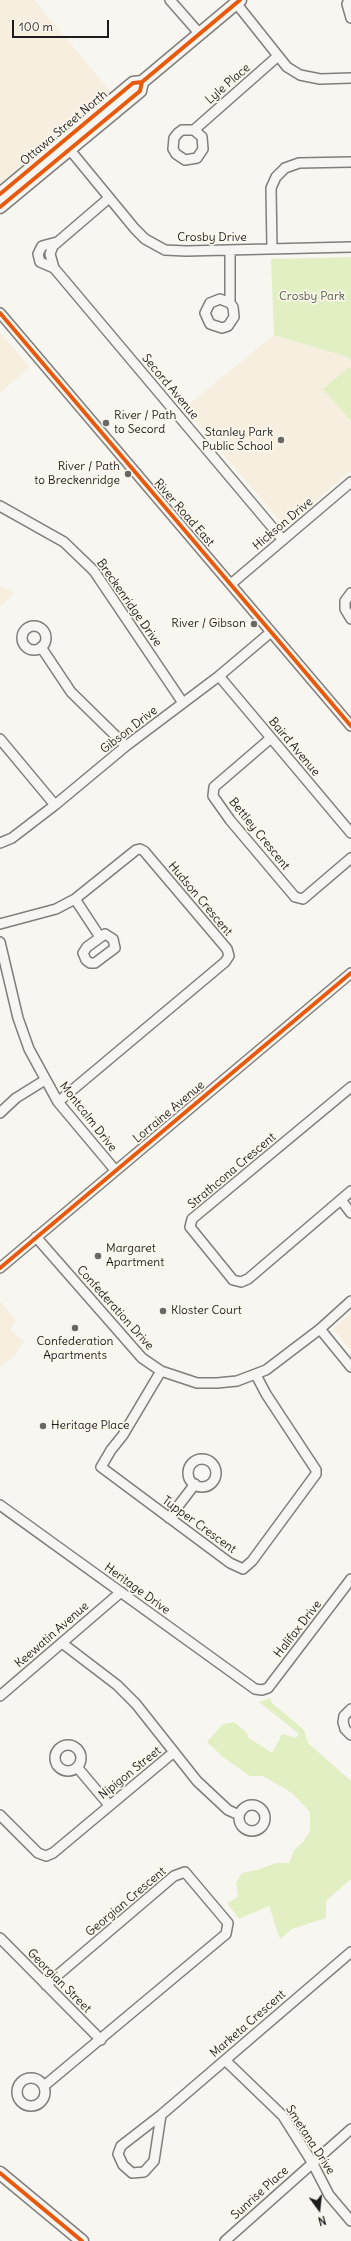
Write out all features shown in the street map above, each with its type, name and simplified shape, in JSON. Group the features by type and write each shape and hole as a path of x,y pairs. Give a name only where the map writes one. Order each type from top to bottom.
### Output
{"main road":[{"name":"Ottawa Street North","path":"0,194 133,84 142,82 238,2"},
{"name":"Ottawa Street North","path":"0,207 140,91 142,82"},
{"path":"0,2173 82,2241"}],"street":[{"path":"170,0 199,33"},
{"path":"349,0 347,4 351,18"},
{"path":"238,2 287,67 300,75 320,79 351,78"},
{"name":"Lyle Place","path":"194,130 278,56"},
{"name":"Crosby Drive","path":"70,150 135,230 154,245 172,250 351,247"},
{"path":"272,249 271,188 276,178 285,168 299,163 351,162"},
{"name":"Secord Avenue","path":"109,198 57,242 50,254 54,268 283,540"},
{"path":"230,250 230,303"},
{"name":"River Road East","path":"0,313 351,726"},
{"name":"Hickson Drive","path":"231,584 351,482"},
{"name":"Breckenridge Drive","path":"0,506 64,542 94,571 183,703"},
{"path":"351,594 345,601 345,609 351,620"},
{"name":"Gibson Drive","path":"0,843 12,838 55,805 126,746 219,676 271,632"},
{"path":"41,647 71,692 126,746"},
{"name":"Baird Avenue","path":"219,676 351,833"},
{"name":"Bettley Crescent","path":"271,738 214,787 213,796 230,820 295,897 302,899 351,858"},
{"path":"0,739 55,805"},
{"name":"Hudson Crescent","path":"0,924 56,909 75,900 136,850 140,849 144,851 227,949 229,956 225,962 58,1102"},
{"path":"75,900 100,937"},
{"name":"Montcalm Drive","path":"0,942 2,966 29,1049 58,1102 115,1170"},
{"name":"Lorraine Avenue","path":"0,1268 351,973"},
{"path":"0,1114 16,1098 45,1080"},
{"name":"Strathcona Crescent","path":"351,1087 192,1219 190,1227 233,1280 241,1282 248,1279 351,1192"},
{"path":"340,1200 351,1213"},
{"name":"Confederation Drive","path":"36,1237 130,1346 160,1371 197,1383 237,1381 266,1370 320,1329 351,1301"},
{"path":"320,1329 351,1367"},
{"name":"Tupper Crescent","path":"160,1371 123,1435 111,1450 101,1467 230,1563 243,1569 252,1561 315,1479 316,1470 266,1394 256,1375"},
{"path":"169,1518 195,1484"},
{"name":"Heritage Drive","path":"0,1505 255,1689 262,1690"},
{"name":"Halifax Drive","path":"262,1690 268,1688 348,1592 351,1579"},
{"name":"Keewatin Avenue","path":"0,1696 121,1592"},
{"name":"Nipigon Street","path":"0,1815 38,1853 46,1856 54,1853 109,1805 174,1752 136,1704 117,1685 62,1643"},
{"path":"351,1709 344,1716 343,1722 345,1729 351,1734"},
{"path":"174,1752 197,1781 228,1810 239,1815"},
{"path":"77,1767 109,1805"},
{"name":"Georgian Crescent","path":"46,1985 174,1876 185,1872 228,1923 226,1934 101,2040"},
{"name":"Georgian Street","path":"0,1938 101,2040"},
{"name":"Marketa Crescent","path":"161,2115 154,2161 144,2172 132,2173 123,2165 118,2154 121,2146 161,2115 351,1952"},
{"path":"44,2086 101,2040"},
{"name":"Smetana Drive","path":"225,2060 283,2116 312,2162 330,2195 351,2221"},
{"name":"Sunrise Place","path":"225,2241 351,2128"}],"shaded area":[{"path":"0,0 34,0 111,92 0,184"},
{"path":"0,332 30,367 0,393"},
{"name":"Stanley Park Public School","path":"274,335 348,357 351,361 351,471 285,527 184,408"},
{"path":"0,586 15,593 0,607"},
{"path":"0,1301 16,1320 10,1330 24,1341 16,1354 0,1367"},
{"path":"351,1313 351,1351 333,1329"}],"green space":[{"name":"Crosby Park","path":"351,257 351,361 348,357 274,335 271,259"},
{"path":"349,367 351,369 351,421 323,389"},
{"path":"270,1698 272,1703 304,1730 308,1743 351,1781 351,1879 326,1901 326,1918 292,1929 280,1939 269,1906 239,1919 227,1903 238,1897 236,1883 242,1873 257,1870 276,1863 289,1863 294,1850 304,1841 310,1831 310,1812 292,1793 263,1776 250,1776 223,1757 207,1742 223,1724 234,1722 246,1732 249,1738 272,1753 282,1734 296,1738 299,1734 259,1702"}],"cycle path":[{"path":"0,207 140,91 142,82 240,0"},
{"path":"0,194 133,83 142,82"},
{"path":"0,313 351,726"},
{"path":"0,1268 351,973"},
{"path":"0,2173 82,2241"}],"place":[{"name":"River / Path to Secord","path":"106,423"},
{"name":"Stanley Park Public School","path":"281,440"},
{"name":"River / Path to Breckenridge","path":"128,474"},
{"name":"River / Gibson","path":"254,624"},
{"name":"Margaret Apartment","path":"98,1256"},
{"name":"Kloster Court","path":"163,1311"},
{"name":"Confederation Apartments","path":"75,1328"},
{"name":"Heritage Place","path":"43,1426"}]}
